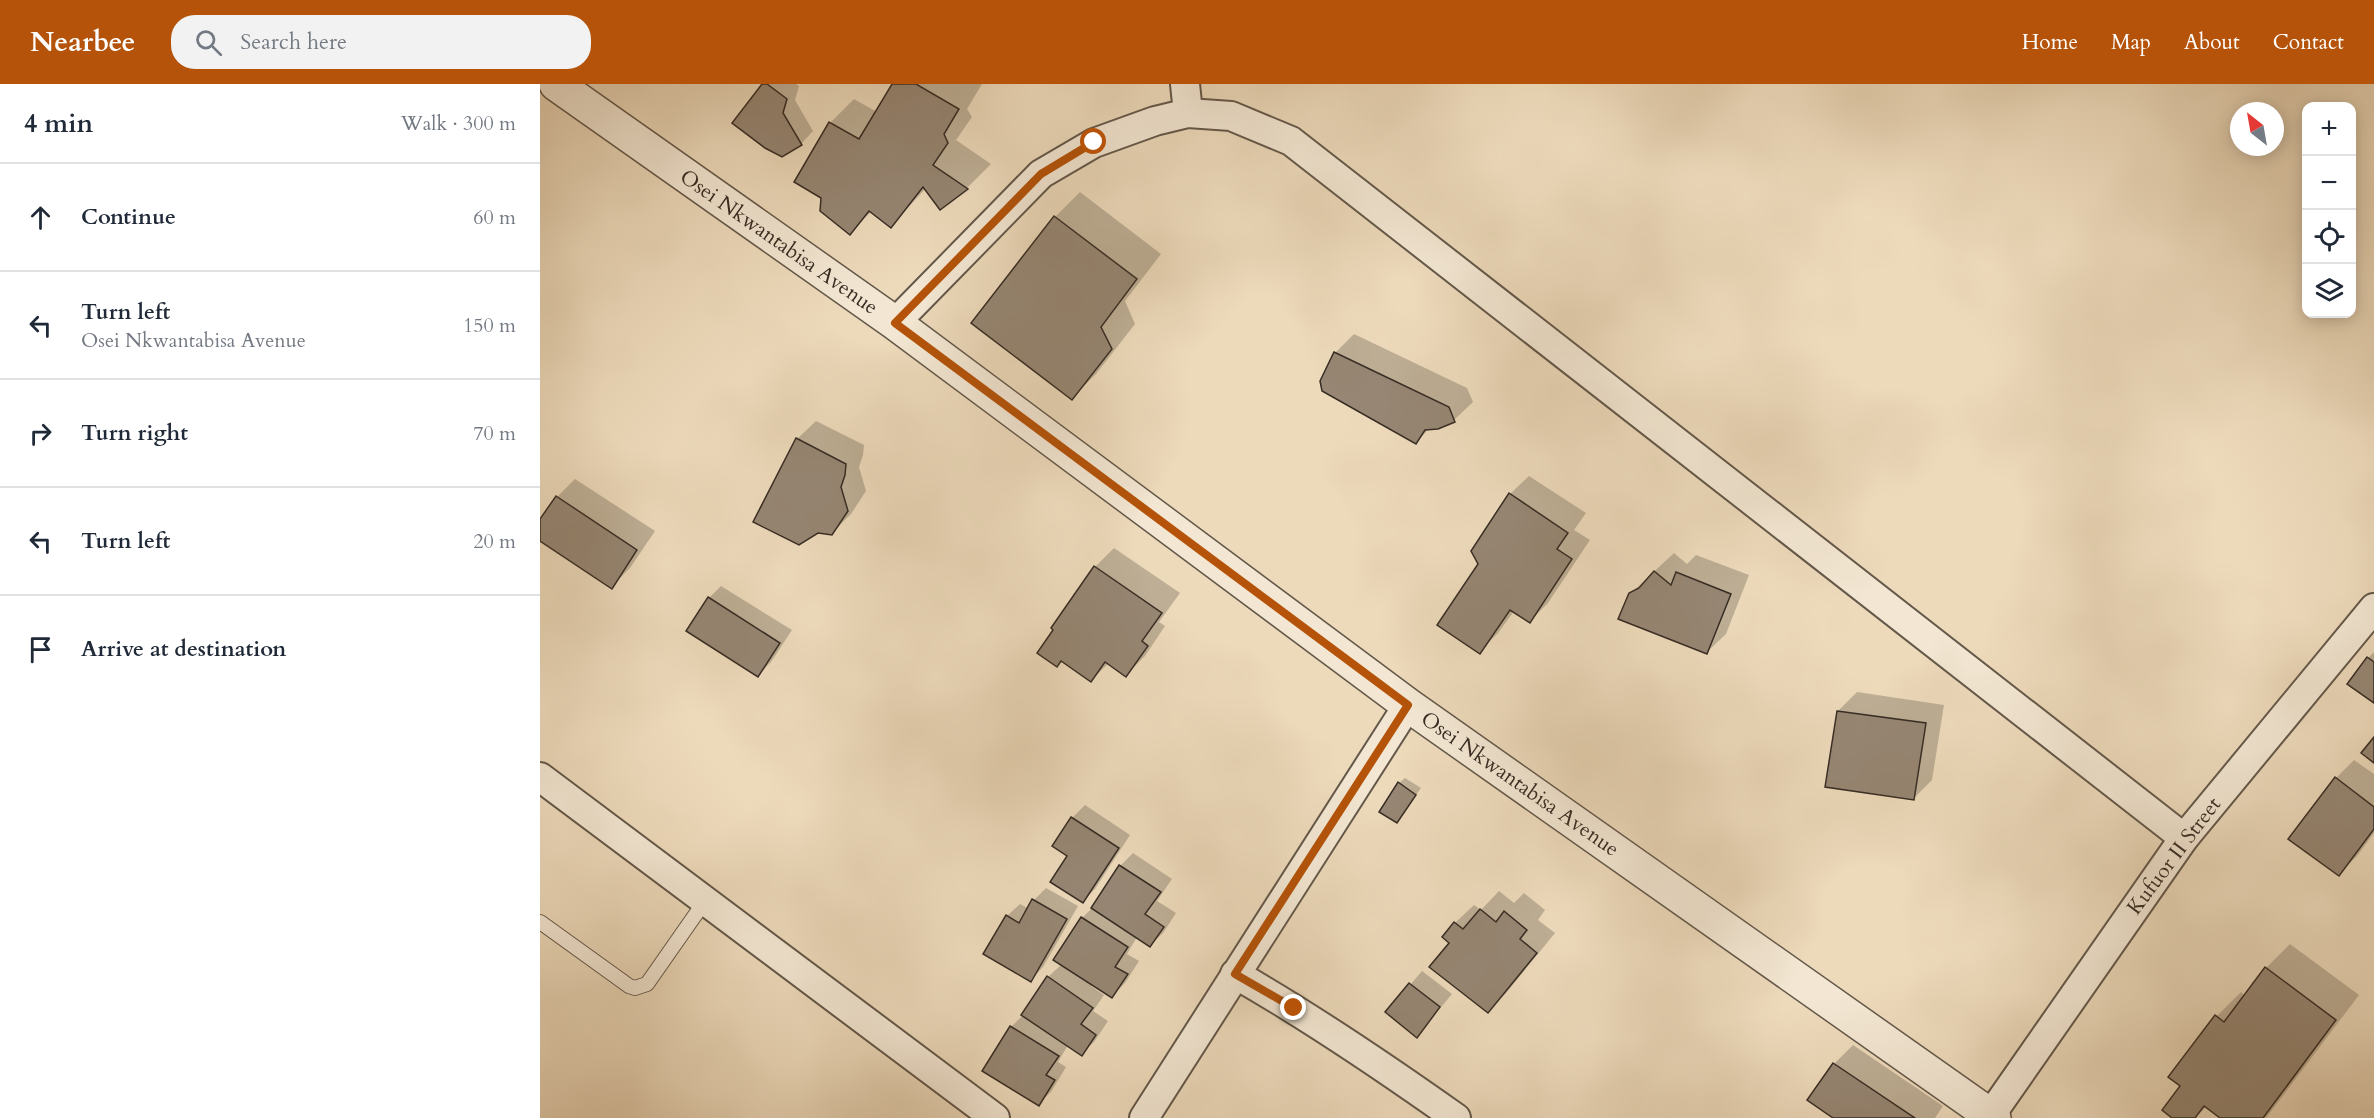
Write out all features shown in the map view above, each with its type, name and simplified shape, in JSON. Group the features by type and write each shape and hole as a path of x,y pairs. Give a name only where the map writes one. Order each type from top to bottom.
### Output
{"street":[{"name":"Osei Nkwantabisa Avenue","path":"556,84 895,323 1408,705 1992,1117"},
{"path":"1185,84 1188,113"},
{"path":"895,323 1041,174 1094,142 1155,121 1188,113 1231,116 1291,141 2184,838"},
{"name":"Kufuor II Street","path":"1992,1117 2184,838 2374,608"},
{"path":"1144,1118 1408,705"},
{"path":"540,777 995,1118"},
{"path":"1235,974 1344,1040 1456,1118"}],"lane":[{"path":"540,922 629,986 641,987 647,984 705,901"}],"building":[{"path":"762,84 767,84 787,99 783,113 802,145 782,157 765,148 732,123"},
{"path":"892,84 916,84 959,109 944,134 948,143 933,165 968,189 940,210 923,187 891,228 869,211 850,235 820,211 821,198 794,182 829,122 859,139"},
{"path":"1054,216 1137,279 1101,327 1112,349 1072,400 971,323"},
{"path":"1334,352 1449,407 1455,422 1438,429 1425,430 1416,444 1322,391 1320,381"},
{"path":"796,438 846,464 841,487 848,511 832,535 818,533 799,545 753,522"},
{"path":"1509,493 1568,533 1557,549 1572,559 1530,623 1510,610 1480,654 1437,625 1478,564 1471,551"},
{"path":"556,496 637,550 612,589 540,541 540,519"},
{"path":"1094,566 1162,613 1142,641 1148,646 1126,677 1105,662 1091,682 1061,661 1057,667 1037,653 1053,630 1051,628"},
{"path":"1654,571 1671,585 1676,572 1731,594 1707,654 1618,619 1629,593 1639,588"},
{"path":"708,597 780,643 758,677 686,631"},
{"path":"2367,657 2374,662 2374,703 2347,684"},
{"path":"1837,711 1926,723 1914,800 1825,787"},
{"path":"2374,737 2374,763 2361,753"},
{"path":"2335,777 2374,807 2374,829 2339,876 2288,839"},
{"path":"1398,782 1416,795 1397,823 1379,812"},
{"path":"1071,817 1119,848 1083,903 1050,882 1067,856 1052,846"},
{"path":"1119,865 1161,892 1145,914 1164,927 1150,947 1091,908"},
{"path":"1032,899 1067,919 1031,982 983,954 1006,915 1019,923"},
{"path":"1480,909 1496,922 1504,911 1527,930 1520,939 1537,953 1488,1013 1429,967 1449,943 1442,937 1454,922 1463,929"},
{"path":"1081,917 1128,947 1115,967 1128,974 1112,998 1053,960"},
{"path":"2265,967 2336,1020 2263,1118 2220,1118 2204,1106 2195,1118 2172,1118 2162,1110 2180,1086 2168,1077 2215,1015 2224,1022"},
{"path":"1047,976 1093,1008 1081,1024 1096,1035 1082,1056 1021,1015"},
{"path":"1409,983 1440,1007 1417,1038 1385,1012"},
{"path":"1010,1026 1059,1056 1046,1075 1055,1080 1039,1106 982,1071"},
{"path":"1833,1063 1915,1118 1833,1118 1807,1100"}],"route":[{"path":"1094,142 1041,174 895,323 1408,705 1235,974 1294,1008"}]}
